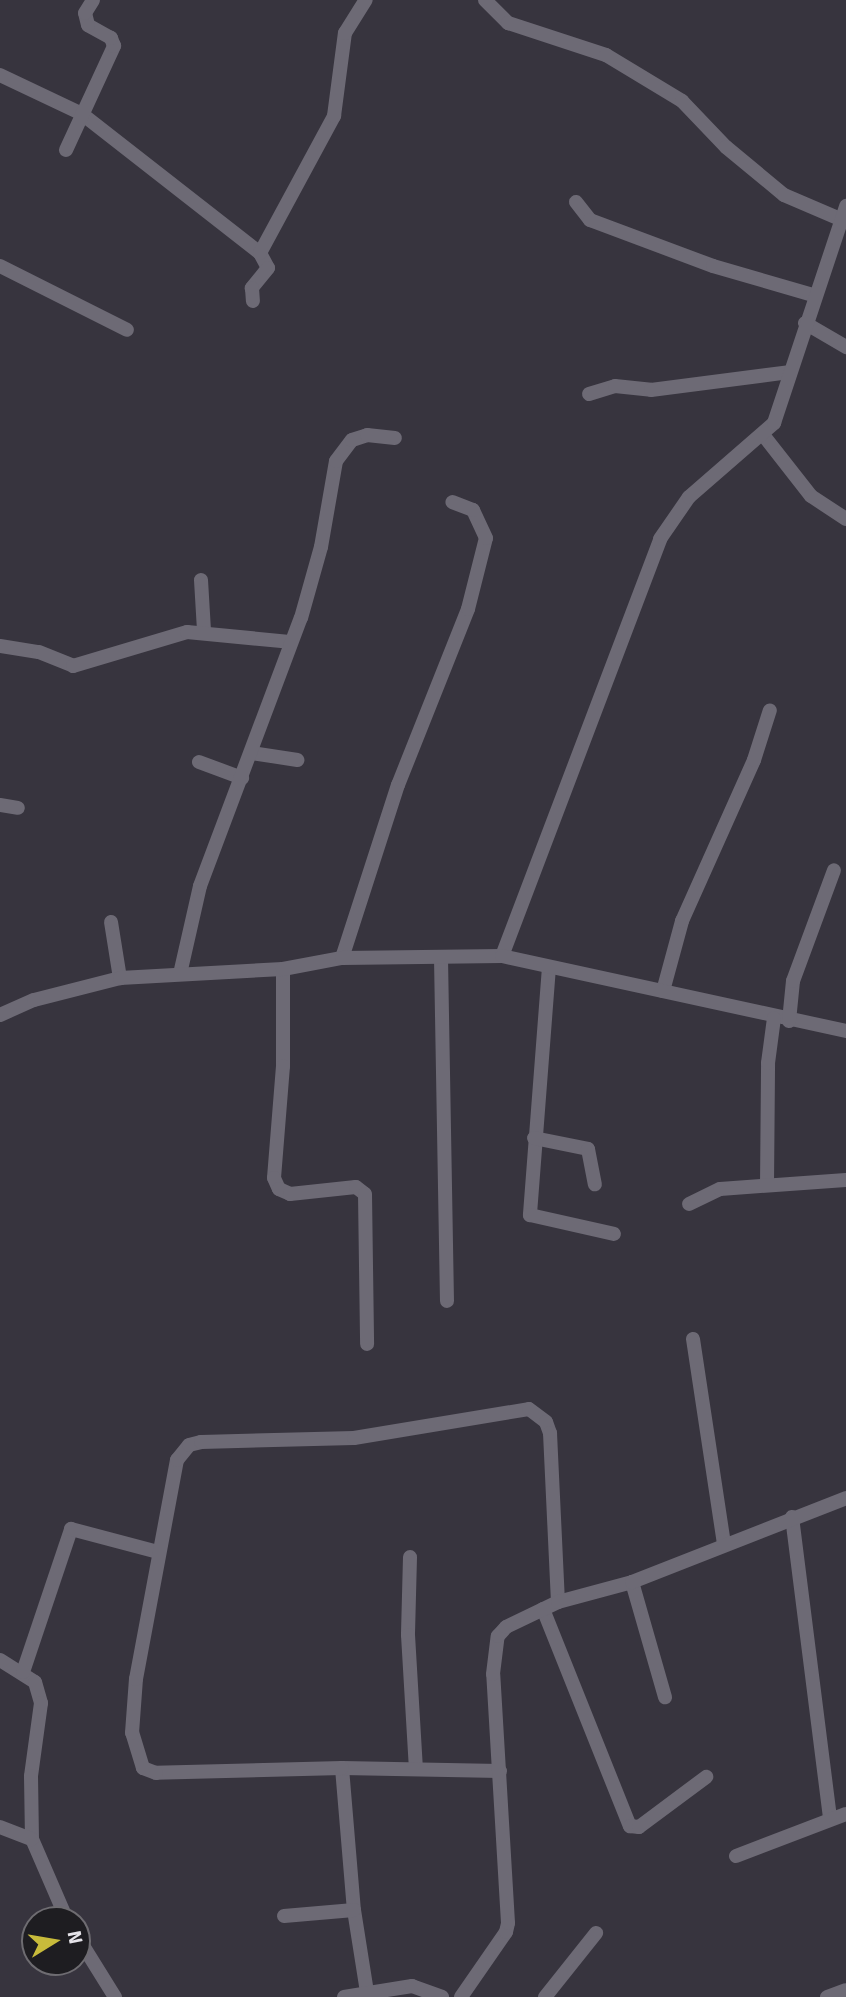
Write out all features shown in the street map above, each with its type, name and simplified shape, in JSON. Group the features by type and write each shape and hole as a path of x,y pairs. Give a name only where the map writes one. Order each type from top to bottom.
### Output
{"street":[{"path":"66,150 114,46 111,38 88,25 85,13 93,0"},
{"path":"260,253 334,116 345,33 366,0"},
{"path":"485,0 509,23 606,55 682,101 726,147 784,195 843,213 813,295 789,372 781,410 764,436 689,497 660,540 502,956"},
{"path":"0,75 82,114 260,253 268,268 252,288 253,301"},
{"path":"576,202 590,220 713,266 813,295"},
{"path":"0,266 127,330"},
{"path":"805,323 846,347"},
{"path":"589,394 615,386 651,390 789,372"},
{"path":"180,974 200,886 252,754 321,547 342,449 366,435 395,438"},
{"path":"764,436 811,496 846,519"},
{"path":"342,958 398,785 468,608 486,538 473,510 452,502"},
{"path":"201,580 204,632"},
{"path":"0,646 39,652 79,666 170,635 204,632 290,642"},
{"path":"663,991 682,921 754,760 770,710"},
{"path":"252,754 297,760"},
{"path":"199,762 242,778"},
{"path":"0,805 18,808"},
{"path":"789,1021 793,981 834,870"},
{"path":"111,922 120,978"},
{"path":"0,1015 34,1000 120,978 283,969 342,958 502,956 774,1018 846,1031"},
{"path":"441,958 447,1301"},
{"path":"550,967 534,1138 530,1214 614,1234"},
{"path":"283,969 283,1066 274,1178 279,1189 290,1194 356,1187 365,1194 367,1344"},
{"path":"767,1185 768,1063 774,1018"},
{"path":"534,1138 589,1149 595,1184"},
{"path":"690,1204 720,1189 846,1180"},
{"path":"693,1339 724,1544"},
{"path":"500,1772 342,1768 156,1773 143,1768 136,1756 132,1733 145,1617 177,1461 188,1444 354,1438 529,1409 546,1422 550,1433 558,1602"},
{"path":"460,1997 506,1932 494,1651 506,1627 558,1602 632,1582 846,1498"},
{"path":"792,1517 830,1818"},
{"path":"23,1672 71,1529 158,1552"},
{"path":"411,1557 408,1635 416,1769"},
{"path":"632,1582 665,1697"},
{"path":"543,1609 627,1823 639,1827 706,1777"},
{"path":"0,1660 35,1682 41,1703 31,1776 32,1839 61,1906"},
{"path":"342,1768 354,1910 367,1992"},
{"path":"736,1856 846,1814"},
{"path":"0,1827 32,1839"},
{"path":"284,1916 354,1910"},
{"path":"545,1997 596,1933"},
{"path":"91,1959 115,1997"},
{"path":"344,1997 412,1986 442,1997"},
{"path":"827,1997 846,1990"}]}
